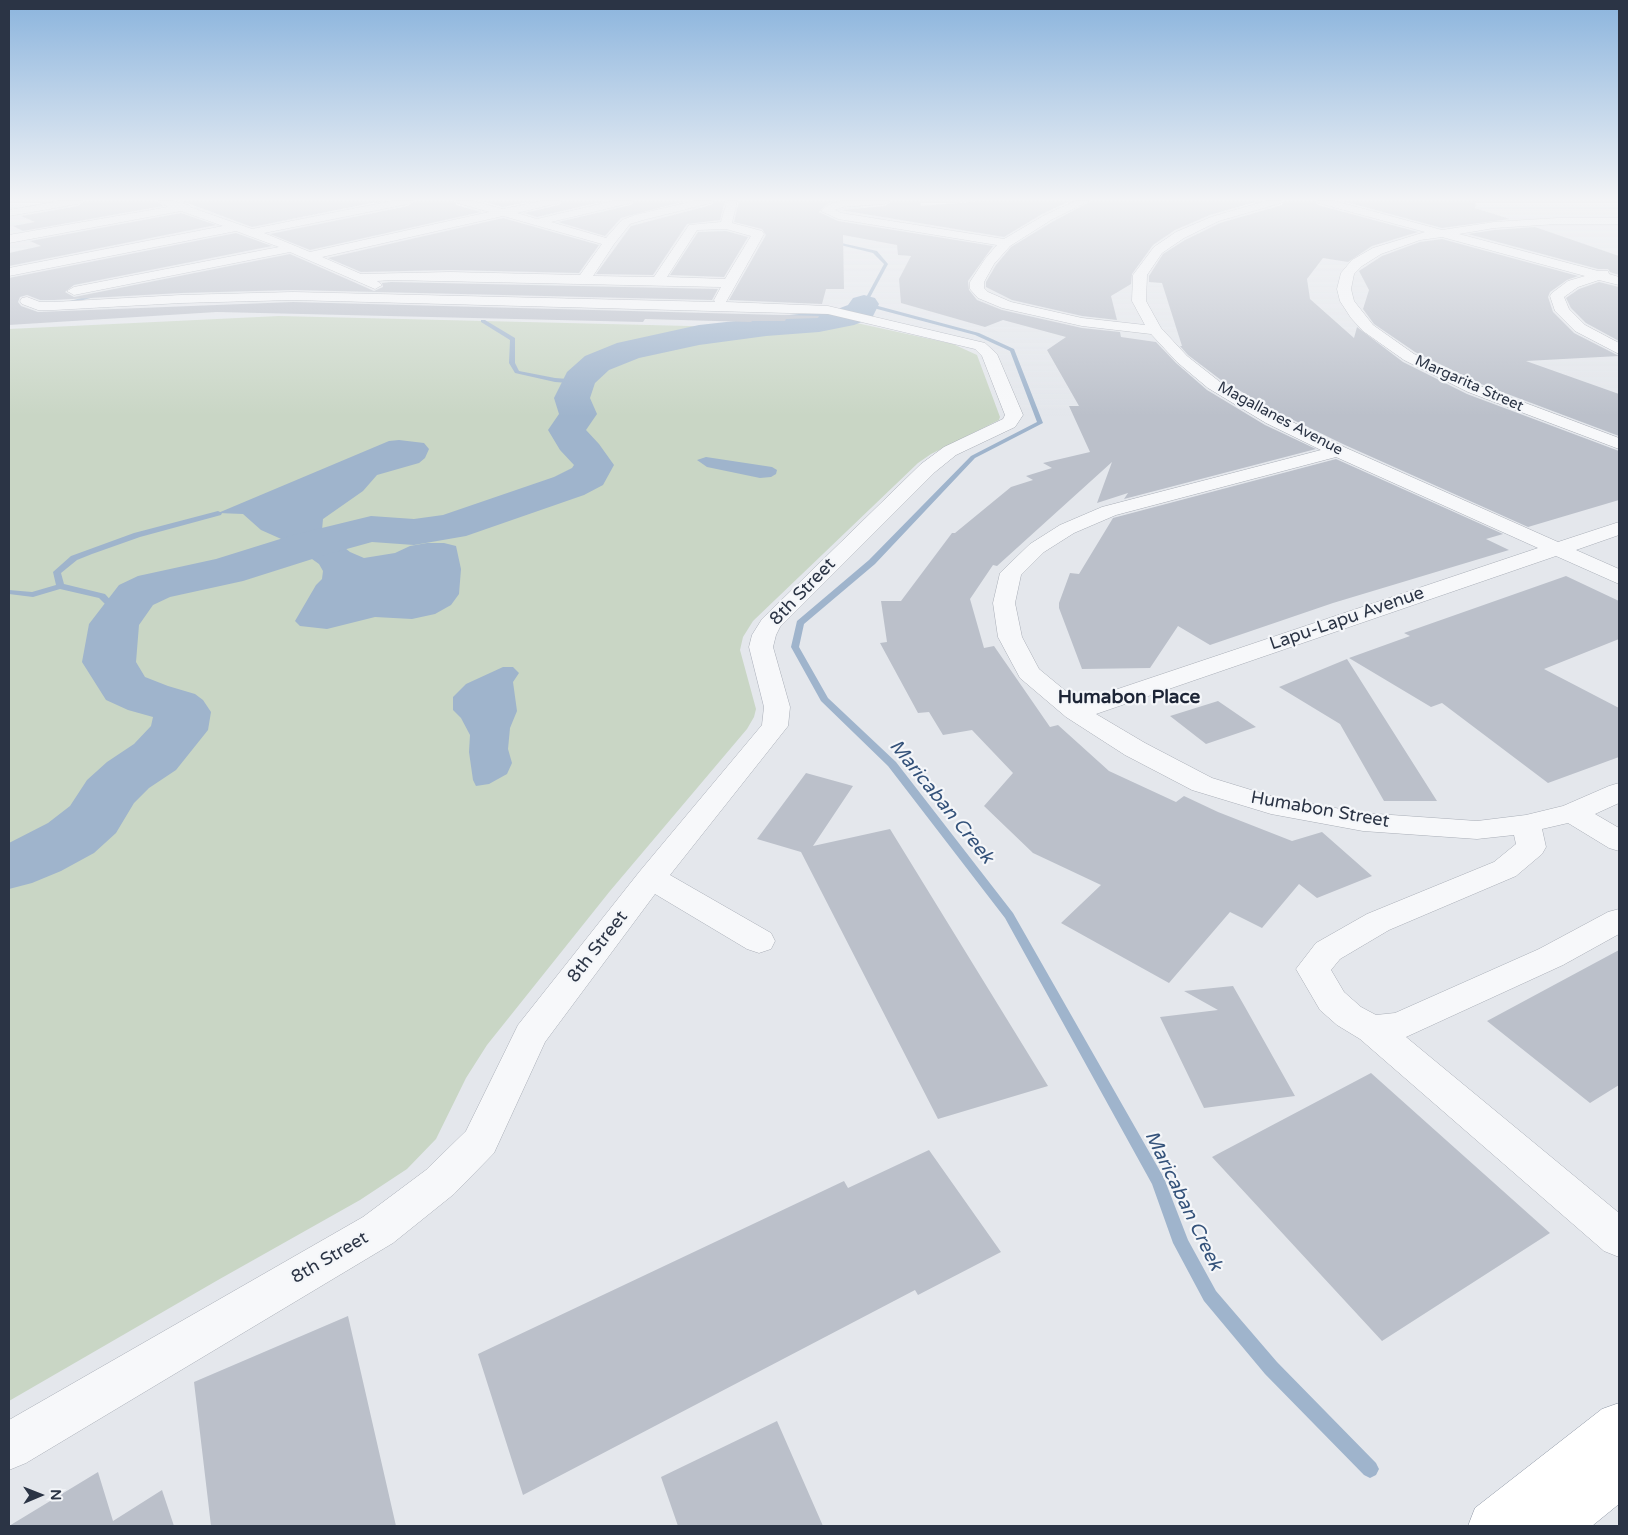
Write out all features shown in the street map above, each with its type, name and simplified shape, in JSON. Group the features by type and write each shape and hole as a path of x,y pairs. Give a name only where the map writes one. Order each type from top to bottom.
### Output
{"highway":[{"path":"1493,1526 1619,1426"},
{"path":"1552,1526 1619,1473"}],"street":[{"path":"156,273 22,301 38,306 54,306 181,299 265,297 406,298"},
{"name":"8th Street","path":"9,1446 378,1230 440,1182 480,1142 530,1035 651,878 775,726 778,707 761,647 764,635 770,624 928,468 950,452 1012,420 1014,415 986,350 960,340 871,320 833,312 719,306 406,298 346,273"},
{"path":"583,280 588,273"},
{"path":"657,282 663,273"},
{"path":"719,306 734,273"},
{"path":"983,273 978,282 977,289 983,295 1007,305 1082,322 1155,330"},
{"name":"Magallanes Avenue","path":"1142,273 1139,301 1155,330 1182,359 1214,385 1272,419 1338,451 1619,577"},
{"name":"Margarita Street","path":"1348,273 1344,289 1347,301 1356,316 1384,341 1437,372 1474,389 1619,444"},
{"path":"1588,273 1619,281"},
{"path":"1614,273 1597,275 1573,284 1557,296 1562,311 1580,328 1619,348"},
{"path":"359,278 450,276 728,283"},
{"name":"Humabon Street","path":"1338,451 1109,511 1067,529 1037,548 1011,573 1004,603 1010,637 1028,673 1075,712 1135,749 1202,784 1271,805 1363,822 1477,830 1526,824 1572,813 1619,792"},
{"name":"Lapu-Lapu Avenue","path":"1075,712 1619,528"},
{"path":"1572,813 1619,841"},
{"path":"1526,824 1531,847 1505,869 1378,922 1328,951 1313,969 1332,1002 1349,1016 1372,1029 1619,1238"},
{"path":"651,878 758,941"},
{"path":"1372,1029 1400,1026 1551,957 1619,920"}],"green space":[{"path":"279,316 773,328 852,322 953,344 977,355 1000,417 999,420 931,454 918,463 753,621 743,637 740,650 756,709 747,729 610,891 487,1045 466,1078 436,1139 407,1169 360,1200 9,1401 9,329"}],"water":[{"path":"399,440 424,443 429,449 425,458 419,463 377,475 363,491 323,519 322,530 350,552 364,558 395,553 410,546 427,543 444,543 456,546 461,569 459,594 451,605 435,614 412,619 375,617 327,629 300,626 295,621 316,585 322,579 323,571 319,564 288,542 261,530 243,514 218,513 389,441"},
{"path":"706,457 772,467 777,470 776,474 771,477 760,478 707,467 697,460"},
{"path":"503,667 513,667 519,673 513,682 517,711 510,728 508,749 512,763 507,774 489,784 476,786 473,780 469,752 470,735 461,718 453,710 453,697 466,684"}],"building":[{"path":"36,273 137,273 74,285 65,292 74,297 196,273 332,273 374,291 383,287 382,283 391,282 718,289 712,300 293,290 181,293 54,300 40,300 27,295 20,297 18,302 21,306 38,312 293,302 819,316 818,318 786,319 785,321 645,319 643,322 217,312 9,325 9,278"},
{"path":"597,273 655,273 653,275 596,274"},
{"path":"672,273 727,273 724,277 670,275"},
{"path":"745,273 844,273 844,289 826,289 822,304 729,300"},
{"path":"902,273 974,273 968,281 969,290 977,300 1002,310 1082,328 1120,332 1121,337 1156,342 1176,363 1207,390 1265,425 1316,449 1124,499 1128,493 1097,503 1112,462 997,566 993,565 970,599 984,648 994,646 1050,727 1058,725 1109,771 1176,802 1184,796 1218,812 1292,841 1322,832 1372,876 1317,898 1299,884 1262,928 1230,912 1169,983 1061,923 1101,885 1033,853 984,806 1013,773 972,730 943,735 929,712 918,713 880,643 887,642 881,601 901,601 952,533 955,533 1011,487 1033,480 1026,476 1052,468 1043,463 1090,452 1069,406 1079,406 1047,350 1066,337 1003,320 985,327 901,303 899,279"},
{"path":"992,273 1133,273 1131,284 1111,296 1117,320 1082,316 1012,300 986,287 986,282"},
{"path":"1151,273 1312,273 1307,279 1310,299 1354,338 1357,327 1403,362 1467,394 1619,451 1619,500 1528,527 1345,445 1279,413 1221,380 1188,355 1180,346 1182,346 1162,283 1149,282"},
{"path":"1360,273 1566,273 1578,276 1567,280 1550,292 1548,297 1553,312 1574,333 1619,356 1526,361 1619,394 1619,436 1481,384 1415,352 1374,324 1363,309 1369,290"},
{"path":"1599,282 1619,287 1619,341 1586,323 1571,308 1566,298 1579,289"},
{"path":"1336,459 1503,534 1486,539 1509,550 1333,603 1210,645 1178,626 1150,668 1082,669 1059,608 1059,603 1070,573 1079,574 1113,518"},
{"path":"1566,576 1619,601 1619,639 1544,669 1619,708 1619,757 1548,783 1442,703 1431,707 1349,658 1410,636 1404,633"},
{"path":"1347,659 1437,801 1384,801 1340,724 1279,687"},
{"path":"1218,701 1256,727 1206,744 1170,716"},
{"path":"806,773 853,786 813,846 890,829 1048,1086 938,1119 801,852 757,839"},
{"path":"1619,950 1619,1085 1590,1103 1487,1021"},
{"path":"1233,986 1295,1096 1204,1108 1160,1017 1218,1010 1184,991"},
{"path":"1371,1073 1550,1233 1382,1341 1212,1157"},
{"path":"929,1150 1001,1252 918,1295 915,1290 523,1495 478,1354 844,1181 848,1188"},
{"path":"348,1316 396,1526 211,1526 194,1382"},
{"path":"777,1421 823,1526 678,1526 661,1477"},
{"path":"98,1472 113,1521 162,1490 174,1526 9,1526"}],"waterway":[{"name":"Maricaban Creek","path":"881,273 864,304 977,334 1012,350 1040,423 973,457 872,562 800,623 795,647 824,699 892,764 1009,916 1159,1182 1181,1243 1210,1296 1271,1368 1370,1469"},
{"path":"62,304 92,296"},
{"path":"9,867 38,856 71,838 94,819 109,793 128,775 155,757 179,730 183,712 175,706 148,698 125,688 109,662 114,624 136,595 155,586 226,571 309,545 371,529 414,532 450,527 569,486 588,476 594,465 585,452 574,442 567,430 578,414 572,398 579,379 597,363 629,350 699,335 766,326 819,323 843,318 861,311 864,304"},
{"path":"483,321 513,339 512,363 517,372 555,380 568,381 579,379"},
{"path":"60,586 57,572 74,558 137,535 218,513"},
{"path":"9,592 33,595 60,586"},
{"path":"60,586 102,596 111,605 114,624"}],"district":[{"name":"Humabon Place","path":"1129,698"}]}
